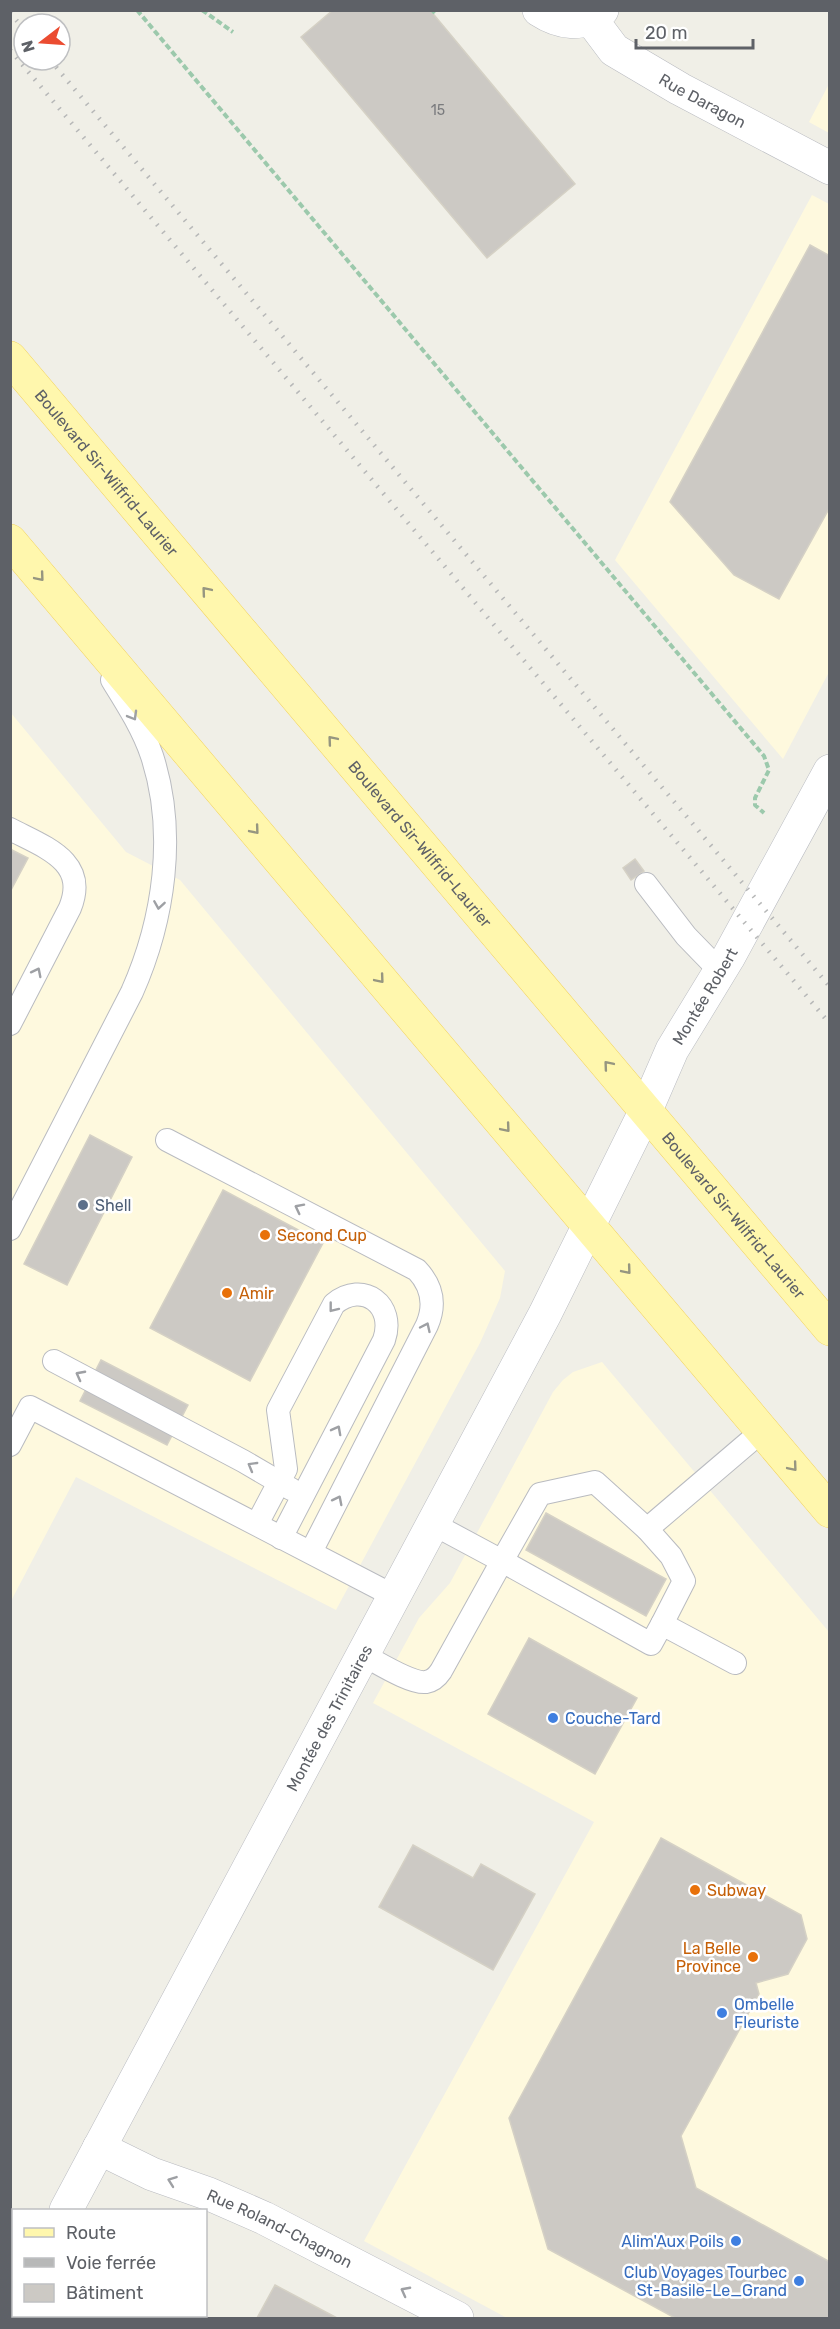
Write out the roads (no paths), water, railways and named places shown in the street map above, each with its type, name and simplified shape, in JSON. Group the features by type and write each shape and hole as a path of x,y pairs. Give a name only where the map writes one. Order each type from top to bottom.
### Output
{"main road":[{"name":"Boulevard Sir-Wilfrid-Laurier","path":"10,358 830,1329"},
{"path":"10,541 830,1511"}],"street":[{"name":"Rue Daragon","path":"539,10 550,18 566,22 579,22 596,14 614,50 830,168"},
{"name":"Montée Robert","path":"589,1225 646,1110 672,1050 720,971 830,771"},
{"name":"Montée des Trinitaires","path":"67,2209 545,1314 589,1225"},
{"name":"Rue Roland-Chagnon","path":"99,2148 152,2174 209,2194 264,2218 457,2319"}],"lane":[{"path":"10,1229 132,992 157,920 162,886 164,830 158,778 141,729 70,612"},
{"path":"10,830 60,856 71,871 75,890 70,908 10,1024"},
{"path":"646,884 686,936 720,971"},
{"path":"167,1140 417,1270 424,1277 432,1295 431,1315 427,1325 311,1552"},
{"path":"257,1524 286,1469 278,1410 334,1304 340,1299 356,1294 372,1298 387,1317 388,1325 384,1340 281,1538"},
{"path":"54,1361 243,1461 303,1496"},
{"path":"10,1445 30,1407 394,1596"},
{"path":"647,1529 762,1431"},
{"path":"363,1655 414,1681 432,1681 441,1671 502,1561 540,1494 595,1482 647,1529 671,1556 684,1581 651,1644 502,1561 433,1524"},
{"path":"662,1624 735,1664"}],"railway":[{"path":"10,50 830,1024"},
{"path":"60,72 830,987"}],"place":[{"name":"Shell","path":"83,1205"},
{"name":"Second Cup","path":"265,1235"},
{"name":"Amir","path":"227,1293"},
{"name":"Couche-Tard","path":"553,1718"},
{"name":"Subway","path":"695,1890"},
{"name":"La Belle Province","path":"753,1957"},
{"name":"Ombelle Fleuriste","path":"722,2013"},
{"name":"Alim'Aux Poils","path":"736,2241"},
{"name":"Club Voyages Tourbec St-Basile-Le_Grand","path":"799,2281"}]}
